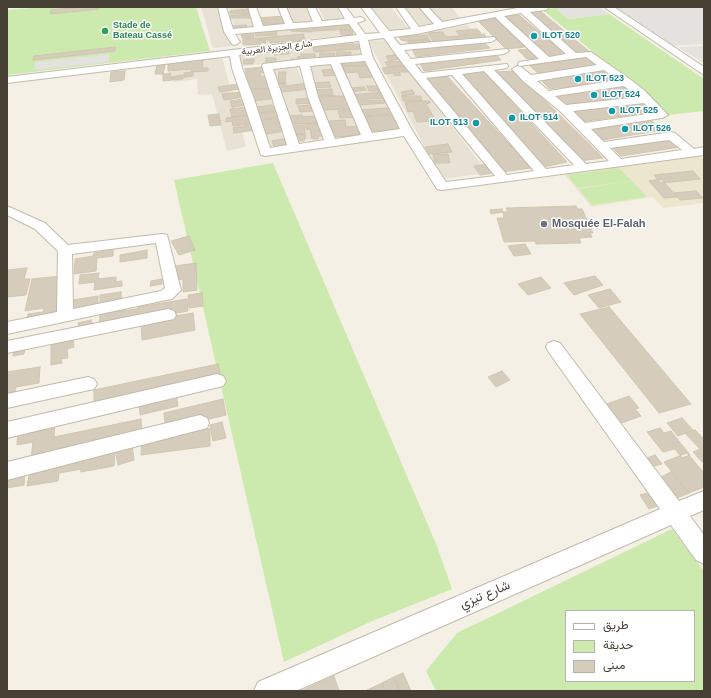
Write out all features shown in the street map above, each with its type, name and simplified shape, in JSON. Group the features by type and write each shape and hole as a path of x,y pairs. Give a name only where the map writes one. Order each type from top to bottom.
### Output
{"street":[{"path":"222,7 266,152 407,132"},
{"path":"252,7 259,29"},
{"path":"282,7 290,26"},
{"path":"311,7 319,24"},
{"path":"342,7 363,38 368,58 407,132 442,186 504,179 542,172 704,150"},
{"path":"365,7 407,62 504,179"},
{"path":"400,7 412,31 421,33 476,26 460,11"},
{"path":"423,7 441,26"},
{"name":"شارع الجزيرة العربية","path":"7,80 386,35 441,26 497,14 546,7"},
{"path":"608,8 704,72"},
{"path":"523,10 574,56"},
{"path":"497,14 546,60"},
{"path":"230,32 373,18"},
{"path":"481,31 504,51 527,79 564,109 617,162"},
{"path":"397,48 491,40"},
{"path":"407,62 504,51"},
{"path":"419,76 514,65 588,54 627,82 647,99 662,115 582,127"},
{"path":"294,147 263,66 368,58"},
{"path":"334,60 368,138"},
{"path":"304,62 313,96 331,143"},
{"path":"527,79 607,67"},
{"path":"486,68 582,167"},
{"path":"455,72 542,172"},
{"path":"547,94 627,82"},
{"path":"564,109 647,99"},
{"path":"601,146 671,136 691,152"},
{"path":"7,210 40,226 65,250 65,317"},
{"path":"7,328 166,295 173,290 162,238 65,250"},
{"path":"7,347 168,315"},
{"path":"554,346 704,553"},
{"path":"7,430 217,380"},
{"path":"7,401 88,384"},
{"path":"7,470 200,423"},
{"name":"شارع تيزي","path":"279,689 377,641 704,500"}],"shaded area":[{"path":"201,7 221,7 233,46 213,48"},
{"path":"228,7 248,7 253,27 235,29"},
{"path":"286,7 309,7 316,21 292,23"},
{"path":"318,7 337,7 343,19 325,20"},
{"path":"368,7 391,7 408,28 386,31"},
{"path":"402,7 420,7 435,23 417,26"},
{"path":"429,7 451,7 461,18 443,22"},
{"path":"599,7 609,14 569,19 555,8"},
{"path":"613,7 704,7 704,44 672,46"},
{"path":"345,22 355,34 247,46 241,33"},
{"path":"468,25 478,37 407,45 398,36"},
{"path":"385,40 488,173 442,179 368,41"},
{"path":"353,42 362,55 241,66 237,53"},
{"path":"704,46 704,63 678,47"},
{"path":"109,54 109,62 34,70 35,62"},
{"path":"222,57 246,147 227,151 212,94 198,95 197,79 174,82 171,63"},
{"path":"365,60 400,129 370,132 338,62"},
{"path":"331,63 360,134 333,137 307,65"},
{"path":"296,65 323,138 298,141 272,67"},
{"path":"261,67 285,144 267,147 244,68"},
{"path":"696,153 704,160 704,203 663,208 653,197 591,207 564,174"}],"green space":[{"name":"Stade de Bateau Cassé","path":"42,7 196,7 210,51 7,75 7,10"},
{"path":"555,8 569,19 609,14 704,79 704,111 668,115 543,10"},
{"path":"273,163 437,546 452,589 370,622 284,662 174,180"},
{"path":"619,168 632,181 578,188 567,175"},
{"path":"632,181 647,197 592,205 579,189"},
{"path":"672,529 704,571 704,691 436,691 426,671 457,633"}],"building":[{"path":"99,7 99,9 50,14 51,10"},
{"path":"250,9 250,13 230,14 230,11"},
{"path":"540,11 590,52 575,54 527,12"},
{"path":"253,14 254,17 250,18 228,18 227,16"},
{"name":"ILOT 520","path":"519,15 566,55 548,57 503,17"},
{"path":"284,16 282,20 260,22 259,18"},
{"path":"495,18 525,47 506,49 477,20"},
{"path":"286,21 287,25 260,28 259,23"},
{"path":"349,23 351,29 313,31 311,26"},
{"path":"246,25 247,30 231,31 231,26"},
{"path":"310,27 312,32 291,31 291,28"},
{"path":"477,29 481,33 459,35 456,31"},
{"path":"276,30 277,35 256,36 255,31"},
{"path":"340,30 352,30 353,35 341,35"},
{"path":"253,32 254,37 242,38 241,33"},
{"path":"443,32 446,37 459,36 462,40 433,41 428,33"},
{"path":"303,34 305,40 270,43 270,40 265,40 266,43 263,43 260,38"},
{"path":"484,34 487,39 462,40 460,36"},
{"path":"427,35 429,39 408,41 401,40 399,37"},
{"path":"260,38 261,44 243,45 243,39"},
{"path":"430,40 431,43 423,42 424,45 409,46 408,41"},
{"path":"482,41 490,48 416,57 412,49"},
{"path":"359,44 361,49 314,52 313,47"},
{"path":"115,47 115,51 33,60 34,56"},
{"path":"288,49 289,54 274,55 272,50"},
{"path":"528,49 538,58 527,59 518,50"},
{"path":"337,52 351,52 350,57 336,57"},
{"path":"320,53 335,53 334,59 319,59"},
{"path":"495,53 501,60 424,71 420,63"},
{"path":"301,54 315,54 316,60 292,61 291,59 297,59 297,57 301,56"},
{"path":"395,55 398,59 389,61 386,56"},
{"path":"589,57 600,65 539,74 529,65"},
{"path":"266,58 276,58 276,63 266,64"},
{"path":"202,59 203,68 208,68 208,71 193,72 193,76 184,77 184,73 191,72 191,69 168,71 168,64"},
{"path":"254,59 253,64 243,64 244,60"},
{"path":"365,60 366,65 337,66 336,61"},
{"path":"400,61 403,65 388,67 385,62"},
{"path":"157,65 165,65 163,74 155,74"},
{"path":"370,65 373,77 360,78 358,72 342,73 340,67"},
{"path":"407,66 410,72 399,72 401,75 395,76 394,73 385,74 382,68"},
{"path":"263,67 265,72 260,73 261,77 269,76 270,80 266,80 268,88 250,89 245,69"},
{"path":"333,69 337,75 324,76 322,70"},
{"name":"ILOT 523","path":"605,70 617,80 550,89 540,79"},
{"path":"125,71 124,80 110,82 111,72"},
{"name":"ILOT 514","path":"483,71 567,162 539,168 459,74"},
{"path":"515,71 603,158 578,161 494,72"},
{"path":"279,72 286,72 285,83 278,83"},
{"path":"171,73 171,77 183,75 183,79 163,81 163,74"},
{"name":"ILOT 513","path":"446,75 531,168 501,172 426,78"},
{"path":"329,82 331,87 313,88 312,83"},
{"path":"286,83 286,86 308,83 310,89 281,92 277,84"},
{"path":"238,84 240,89 220,92 218,87"},
{"name":"ILOT 524","path":"625,84 639,96 562,106 550,94"},
{"path":"367,86 377,86 379,91 369,91"},
{"path":"364,87 366,90 351,92 350,88"},
{"path":"272,88 274,96 270,97 271,99 252,101 249,90"},
{"path":"332,89 333,96 314,96 313,90"},
{"path":"412,90 415,94 403,96 401,92"},
{"path":"241,92 245,97 224,100 222,94"},
{"path":"383,92 385,98 354,100 352,95"},
{"path":"318,96 349,96 349,101 344,101 344,103 348,103 353,109 321,110"},
{"path":"402,96 421,96 422,101 403,101"},
{"path":"313,98 314,103 296,104 296,99"},
{"path":"243,99 248,105 232,107 230,101"},
{"path":"385,100 386,103 359,105 358,101"},
{"name":"ILOT 525","path":"643,100 657,111 580,122 568,110"},
{"path":"429,101 430,103 426,104 436,121 417,122 413,111 408,112 405,102"},
{"path":"272,105 277,110 260,113 257,107"},
{"path":"311,105 312,111 300,112 298,106"},
{"path":"246,107 251,114 232,117 230,109"},
{"path":"388,108 393,114 360,116 358,110"},
{"path":"350,110 351,115 354,114 355,117 340,118 338,111"},
{"path":"277,111 280,117 260,120 258,114"},
{"path":"219,114 221,125 210,126 208,115"},
{"path":"250,115 256,123 233,126 232,121 226,122 226,118"},
{"path":"302,115 302,117 318,116 319,123 289,124 289,116"},
{"path":"395,115 400,130 368,131 361,117"},
{"path":"278,118 279,121 282,120 285,131 261,135 257,121"},
{"name":"ILOT 526","path":"648,118 662,130 602,140 589,128"},
{"path":"345,120 346,127 362,126 362,131 359,131 360,136 330,137 329,121"},
{"path":"320,123 322,136 318,136 318,139 312,139 310,129 307,130 306,124"},
{"path":"253,124 255,130 234,133 233,128"},
{"path":"295,125 305,125 305,134 291,134 292,127 295,127"},
{"path":"297,134 306,135 304,141 295,141"},
{"path":"668,137 680,147 621,156 611,146"},
{"path":"288,138 291,146 275,148 272,141"},
{"path":"448,144 452,152 429,154 425,147"},
{"path":"433,154 448,154 450,163 435,163"},
{"path":"488,164 494,173 480,175 474,166"},
{"path":"693,171 700,179 661,183 654,175"},
{"path":"661,179 677,197 664,198 649,181"},
{"path":"696,191 703,198 680,200 674,193"},
{"path":"576,206 577,209 582,209 593,233 590,233 592,237 579,238 581,243 536,244 535,241 504,242 497,218 504,218 503,212 508,212 506,208"},
{"path":"502,209 503,212 491,214 490,210"},
{"path":"189,236 195,250 179,255 171,241"},
{"path":"525,244 531,254 514,256 508,246"},
{"path":"113,250 113,256 97,258 96,271 74,274 75,259 93,256 94,253"},
{"path":"147,250 147,258 120,262 120,255"},
{"path":"196,263 197,290 183,292 183,279 175,280 175,266"},
{"path":"27,268 24,279 30,279 26,295 7,297 7,270"},
{"path":"99,273 98,279 116,277 116,282 122,281 122,286 94,290 95,282 79,284 80,275"},
{"path":"60,276 59,318 26,324 28,314 43,312 44,308 25,311 32,279"},
{"path":"595,276 603,285 574,295 564,283"},
{"path":"541,277 551,288 528,295 518,284"},
{"path":"162,279 162,284 150,286 151,281"},
{"path":"610,289 621,302 599,308 588,295"},
{"path":"121,292 122,305 100,309 100,295"},
{"path":"202,293 203,306 189,308 188,295"},
{"path":"98,296 98,309 73,313 73,300"},
{"path":"187,299 188,311 138,320 138,307"},
{"path":"609,307 691,404 659,413 580,314"},
{"path":"137,309 137,321 99,326 100,314"},
{"path":"193,313 195,330 142,340 141,322"},
{"path":"91,320 92,327 80,330 78,323"},
{"path":"73,338 74,347 67,349 68,358 61,359 62,363 51,365 51,343"},
{"path":"25,348 24,354 13,356 14,350"},
{"path":"218,364 221,377 94,404 94,390"},
{"path":"40,367 39,383 16,387 14,395 7,396 7,372"},
{"path":"502,371 510,380 496,387 488,377"},
{"path":"176,393 178,406 140,415 139,401"},
{"path":"629,396 639,408 635,409 641,416 619,424 604,405"},
{"path":"223,399 226,415 175,427 174,421 165,423 164,413"},
{"path":"682,418 693,430 678,436 667,423"},
{"path":"141,419 142,436 31,459 33,442 17,445 18,430 55,423 54,437"},
{"path":"222,422 226,438 213,441 210,425"},
{"path":"660,428 664,433 671,431 690,455 682,458 675,449 663,452 647,432"},
{"path":"210,429 210,446 141,455 142,438"},
{"path":"695,430 704,439 704,461 702,462 693,452 700,449 685,433"},
{"path":"132,443 134,460 118,465 115,448"},
{"path":"115,451 114,466 81,472 81,469 59,473 58,481 27,486 31,465"},
{"path":"687,453 704,473 704,487 689,493 664,462"},
{"path":"655,455 662,464 650,467 644,459"},
{"path":"25,470 24,485 7,488 7,474"},
{"path":"671,472 689,493 673,500 655,480"},
{"path":"654,491 663,504 649,509 640,495"},
{"path":"403,673 411,691 399,691 394,677"},
{"path":"334,676 339,691 301,691"},
{"path":"394,677 399,691 385,691 382,683"},
{"path":"382,683 385,691 367,691 367,690"}],"place":[{"name":"Stade de Bateau Cassé","path":"105,31"},
{"name":"ILOT 520","path":"534,36"},
{"name":"ILOT 523","path":"578,79"},
{"name":"ILOT 524","path":"594,95"},
{"name":"ILOT 525","path":"612,111"},
{"name":"ILOT 514","path":"512,118"},
{"name":"ILOT 513","path":"476,123"},
{"name":"ILOT 526","path":"625,129"},
{"name":"Mosquée El-Falah","path":"544,224"}]}
